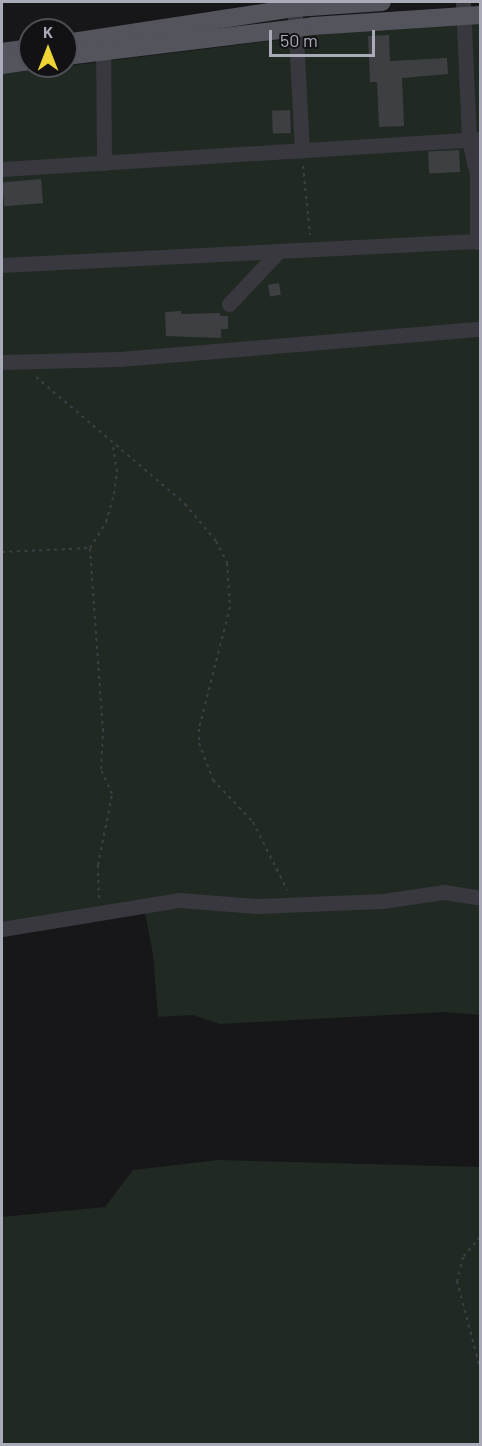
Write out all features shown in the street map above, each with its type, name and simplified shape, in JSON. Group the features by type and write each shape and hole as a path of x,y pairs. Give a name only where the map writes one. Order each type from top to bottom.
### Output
{"main road":[{"path":"78,52 103,44 295,8 382,2"},
{"path":"78,43 103,44 469,11"},
{"path":"2,52 18,50"},
{"path":"2,65 18,63"}],"street":[{"path":"295,8 302,151"},
{"path":"2,265 479,241 469,11"},
{"path":"103,44 104,163"},
{"path":"2,169 475,140"},
{"path":"229,304 279,251"},
{"path":"8,362 120,359 480,329"},
{"path":"2,929 195,899 239,905 293,905 383,901 444,892 480,898"}],"path":[{"path":"302,151 311,250"},
{"path":"8,362 38,378 206,524 227,563 230,607 199,729 199,743 213,780 253,822 268,845 293,905"},
{"path":"102,913 98,865 112,794 101,769 103,731 90,548 105,522 114,494 117,472 113,445"},
{"path":"2,552 90,548"},
{"path":"480,1237 463,1257 457,1281 480,1368"}],"shaded area":[{"path":"480,15 480,1015 444,1012 220,1024 193,1015 158,1017 153,954 144,908 2,929 2,74 18,72 18,78 78,78 78,65"},
{"path":"218,1160 480,1167 480,1444 2,1444 2,1217 105,1207 133,1170"}],"building":[{"path":"389,35 390,61 447,58 448,74 402,78 404,126 379,127 377,82 370,82 368,36"},
{"path":"290,110 291,133 273,134 272,111"},
{"path":"459,150 460,172 429,174 428,152"},
{"path":"41,179 43,203 4,206 2,182"},
{"path":"279,283 281,295 270,297 268,285"},
{"path":"181,311 181,314 220,313 220,316 228,316 228,329 221,329 221,338 166,336 165,312"}]}
